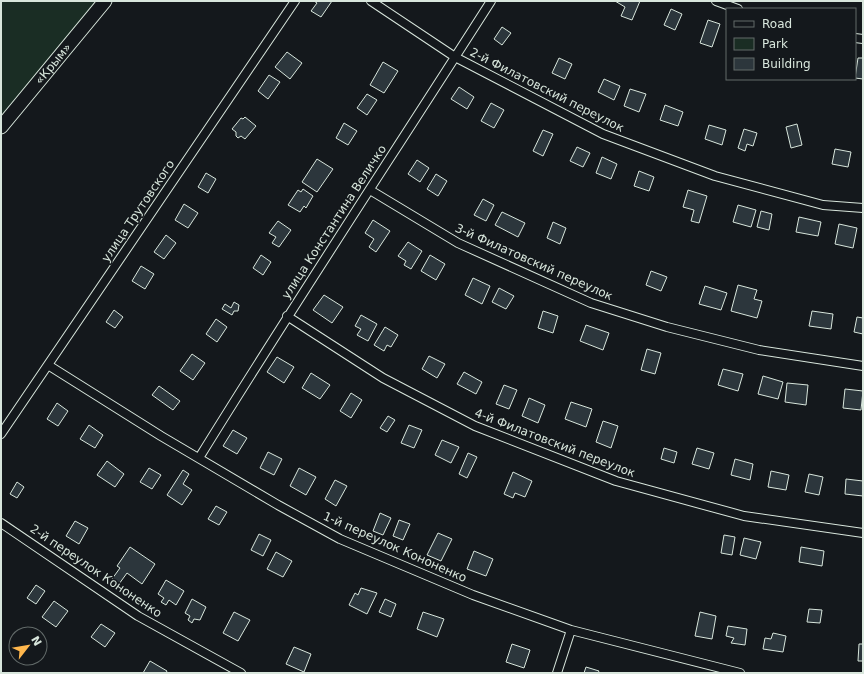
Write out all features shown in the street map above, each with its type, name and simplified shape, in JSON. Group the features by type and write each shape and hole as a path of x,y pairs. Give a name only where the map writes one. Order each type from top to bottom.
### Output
{"highway":[{"name":"«Крым»","path":"1,127 105,1"}],"street":[{"name":"улица Трутовского","path":"1,434 295,1"},
{"name":"2-й Филатовский переулок","path":"371,1 455,57 603,134 715,176 823,206 863,208"},
{"name":"улица Константина Величко","path":"199,458 287,316 491,1"},
{"path":"716,1 735,8"},
{"name":"3-й Филатовский переулок","path":"370,190 458,244 591,303 667,327 759,350 863,366"},
{"name":"4-й Филатовский переулок","path":"287,316 383,378 475,426 616,481 744,516 863,532"},
{"name":"1-й переулок Кононенко","path":"48,365 199,458 278,505 340,539 473,595 570,630 740,673"},
{"name":"2-й переулок Кононенко","path":"1,522 138,616 241,673"},
{"path":"557,673 570,630"}],"green space":[{"path":"1,1 105,1 1,127"}],"building":[{"path":"314,1 332,1 321,17 311,11 317,3"},
{"path":"615,1 640,1 632,20 621,16 625,7"},
{"path":"671,9 682,14 675,30 664,25"},
{"path":"708,20 720,24 712,47 700,43"},
{"path":"502,27 511,33 502,45 494,39"},
{"path":"287,52 302,63 290,79 275,67"},
{"path":"559,58 572,64 565,79 552,73"},
{"path":"858,58 863,58 863,79 856,78"},
{"path":"383,62 398,71 384,93 370,85"},
{"path":"269,75 280,82 268,99 258,91"},
{"path":"604,79 620,86 614,100 598,92"},
{"path":"459,87 474,97 467,109 451,99"},
{"path":"630,89 646,94 639,112 624,106"},
{"path":"367,94 377,100 367,115 357,108"},
{"path":"491,103 504,110 494,128 481,121"},
{"path":"665,105 683,112 678,126 660,120"},
{"path":"245,117 256,126 245,139 241,136 238,138 236,136 236,132 232,129 241,118 243,119"},
{"path":"344,123 357,131 348,145 336,138"},
{"path":"797,124 802,145 791,148 786,127"},
{"path":"709,125 726,130 722,145 705,139"},
{"path":"744,129 757,133 753,146 747,144 745,151 738,148"},
{"path":"543,130 553,134 543,156 533,151"},
{"path":"577,147 590,153 583,167 570,161"},
{"path":"835,149 851,152 848,167 832,164"},
{"path":"602,157 617,164 611,179 596,173"},
{"path":"317,159 333,169 317,192 302,182"},
{"path":"417,160 429,168 420,182 408,174"},
{"path":"639,171 654,177 649,191 634,186"},
{"path":"206,173 216,179 208,193 198,187"},
{"path":"436,174 447,181 438,196 427,189"},
{"path":"303,189 313,196 306,208 304,206 300,212 288,205 298,190 301,192"},
{"path":"688,190 707,196 699,223 691,221 694,210 683,207"},
{"path":"483,199 494,205 486,221 474,215"},
{"path":"184,204 198,213 188,228 175,220"},
{"path":"738,205 756,210 751,227 733,222"},
{"path":"761,211 772,214 769,230 757,227"},
{"path":"502,212 525,223 518,237 495,225"},
{"path":"799,217 821,222 818,236 796,232"},
{"path":"373,220 390,231 376,252 369,247 374,239 365,233"},
{"path":"278,221 291,230 279,247 272,243 276,237 269,233"},
{"path":"553,222 566,228 560,244 547,238"},
{"path":"839,224 857,228 853,248 835,244"},
{"path":"166,235 176,243 164,259 154,252"},
{"path":"408,242 422,251 411,269 404,265 406,261 398,256"},
{"path":"261,255 271,262 263,275 253,268"},
{"path":"430,255 445,264 436,280 421,271"},
{"path":"141,266 154,274 145,289 132,281"},
{"path":"651,271 667,277 661,291 646,285"},
{"path":"473,278 490,286 482,304 465,295"},
{"path":"738,285 757,290 754,299 762,301 757,318 731,311"},
{"path":"705,286 727,293 721,310 699,304"},
{"path":"499,288 514,296 506,309 492,302"},
{"path":"324,295 343,307 332,323 313,310"},
{"path":"234,302 239,305 238,311 234,311 232,315 222,309 225,304 231,308"},
{"path":"114,310 123,317 115,328 106,322"},
{"path":"543,311 558,316 553,333 538,328"},
{"path":"812,311 833,314 831,329 809,326"},
{"path":"361,315 377,324 368,341 357,335 361,329 355,326"},
{"path":"857,317 863,318 863,334 854,332"},
{"path":"216,319 227,327 217,342 206,334"},
{"path":"586,325 609,333 603,350 580,341"},
{"path":"385,327 398,335 391,347 387,345 384,351 374,345"},
{"path":"647,349 661,353 655,374 641,370"},
{"path":"192,354 205,363 193,380 180,371"},
{"path":"429,356 445,364 437,378 422,369"},
{"path":"277,357 294,367 284,383 267,372"},
{"path":"723,369 743,374 738,391 718,385"},
{"path":"464,372 482,382 476,394 457,384"},
{"path":"311,373 330,385 320,399 302,388"},
{"path":"763,376 783,382 778,399 758,394"},
{"path":"787,383 808,385 806,405 785,402"},
{"path":"504,385 517,390 509,409 496,404"},
{"path":"159,386 180,401 173,410 152,395"},
{"path":"845,389 863,391 861,410 843,408"},
{"path":"351,393 362,400 351,418 340,411"},
{"path":"529,398 545,405 538,423 522,416"},
{"path":"571,402 592,409 586,427 565,419"},
{"path":"57,403 68,411 58,426 47,419"},
{"path":"388,416 395,420 387,432 380,428"},
{"path":"603,421 618,426 611,448 596,442"},
{"path":"89,425 103,435 95,448 80,439"},
{"path":"409,425 422,430 414,448 401,443"},
{"path":"233,430 247,438 237,454 223,446"},
{"path":"442,440 459,447 451,463 435,455"},
{"path":"664,448 677,452 674,463 661,459"},
{"path":"697,448 714,453 709,469 692,464"},
{"path":"268,452 282,459 274,475 260,468"},
{"path":"468,453 477,457 467,478 459,474"},
{"path":"735,459 753,464 750,480 731,475"},
{"path":"107,461 124,474 115,487 97,475"},
{"path":"149,468 161,475 152,489 140,482"},
{"path":"299,468 316,477 306,495 290,486"},
{"path":"183,470 189,474 183,484 192,490 182,505 167,495"},
{"path":"771,471 789,475 786,490 768,487"},
{"path":"513,472 532,481 525,497 515,493 513,498 504,494"},
{"path":"809,474 823,477 819,495 805,492"},
{"path":"846,479 863,481 863,496 845,494"},
{"path":"335,480 347,486 336,506 325,499"},
{"path":"17,482 24,487 17,498 10,494"},
{"path":"216,506 227,512 219,525 208,519"},
{"path":"380,513 391,518 383,535 373,531"},
{"path":"399,520 410,524 403,540 393,536"},
{"path":"75,521 88,528 79,544 66,536"},
{"path":"438,533 452,539 441,561 427,555"},
{"path":"259,534 271,540 263,556 251,550"},
{"path":"724,535 735,537 732,555 721,553"},
{"path":"744,538 761,542 756,559 740,555"},
{"path":"130,547 155,564 142,584 127,573 119,584 112,579 120,568 117,566"},
{"path":"801,547 824,551 822,566 799,562"},
{"path":"474,551 493,559 486,576 467,569"},
{"path":"276,552 292,561 283,577 267,569"},
{"path":"166,580 184,591 176,605 169,600 166,605 161,602 164,598 158,594"},
{"path":"36,585 45,591 36,604 27,598"},
{"path":"361,588 377,593 367,614 349,605 355,593 358,595"},
{"path":"192,599 206,607 200,620 194,619 192,623 188,620 190,616 185,613"},
{"path":"385,599 396,604 391,617 379,612"},
{"path":"54,601 68,611 56,627 42,617"},
{"path":"809,609 822,610 820,623 807,622"},
{"path":"234,612 250,620 238,641 223,633"},
{"path":"423,612 444,619 437,637 417,629"},
{"path":"700,612 716,616 712,639 695,636"},
{"path":"101,624 115,633 105,647 91,637"},
{"path":"728,626 747,629 745,645 731,643 734,638 726,636"},
{"path":"773,633 786,636 783,652 763,649 765,638 771,639"},
{"path":"512,644 530,650 524,668 506,662"},
{"path":"859,644 863,644 863,661 858,661"},
{"path":"294,647 311,654 304,672 286,664"},
{"path":"150,661 167,671 166,673 143,673"},
{"path":"586,667 599,671 598,673 584,673"}]}
